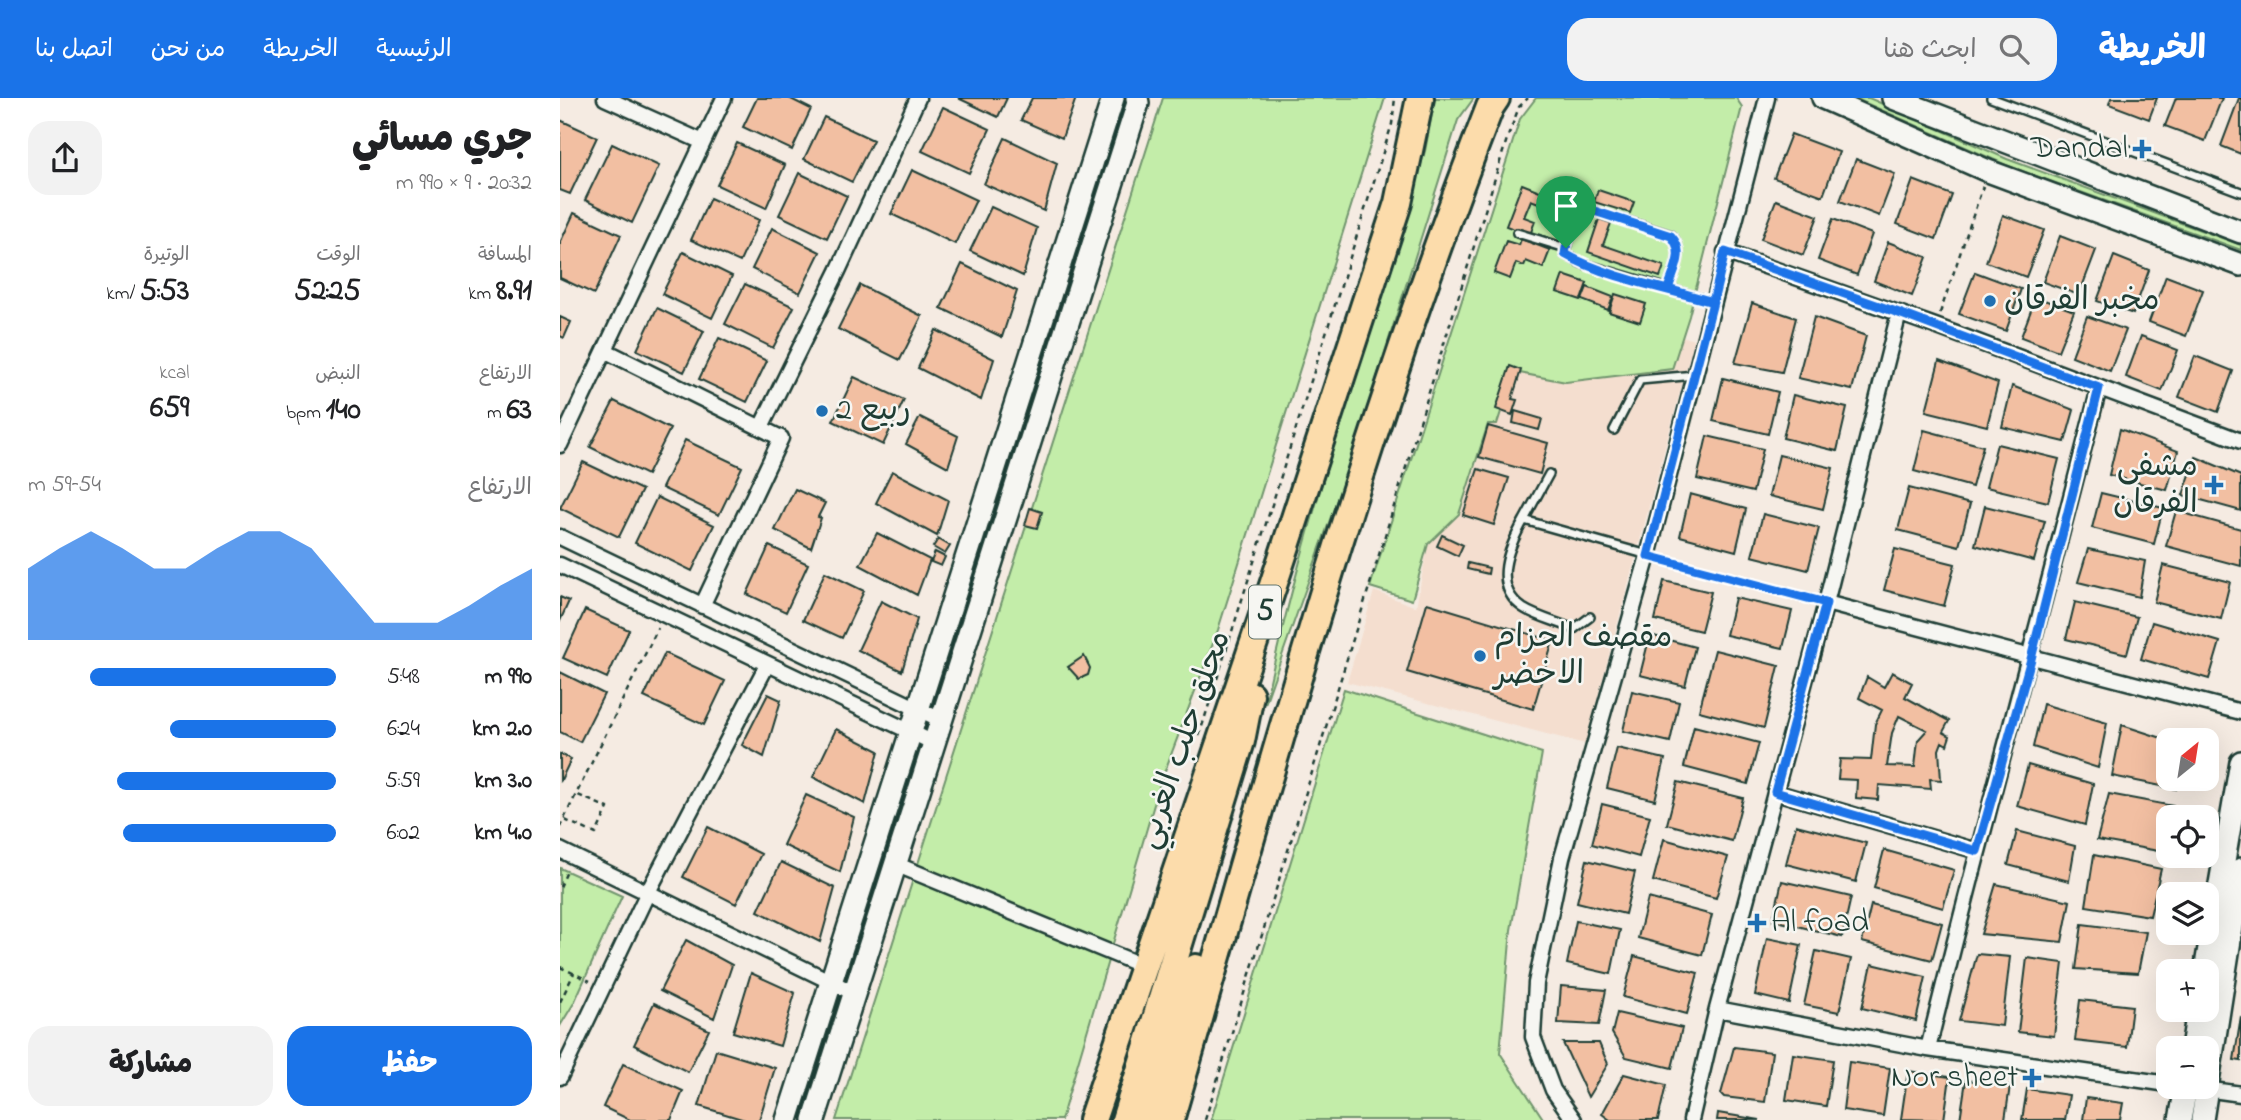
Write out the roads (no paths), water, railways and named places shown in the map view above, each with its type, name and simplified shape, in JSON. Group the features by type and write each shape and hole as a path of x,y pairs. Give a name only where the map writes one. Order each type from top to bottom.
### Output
{"highway":[{"name":"محلق حلب الغربي","path":"1093,1120 1265,610 1398,203 1420,98"},
{"name":"5","path":"1170,1120 1312,627 1445,222 1490,107 1496,98"},
{"path":"1125,1120 1241,741 1265,610"},
{"path":"1147,1120 1265,751 1312,627"}],"street":[{"path":"606,98 703,142"},
{"path":"560,445 724,98"},
{"path":"761,427 838,271 918,98"},
{"path":"787,1120 1113,98"},
{"path":"814,1120 1138,103 1137,98"},
{"path":"1574,1120 1553,1090 1532,1037 1536,983 1562,858 1648,556 1767,98"},
{"path":"1823,98 1988,172 2241,265"},
{"path":"1893,98 2241,233"},
{"path":"1725,252 1936,326 2241,441"},
{"path":"1691,1120 1717,1009 1826,603 1899,313"},
{"path":"606,351 781,438 702,606"},
{"path":"1928,1049 1977,851 2031,659 2099,388"},
{"path":"560,537 941,720"},
{"path":"560,565 910,734 934,743"},
{"path":"1826,603 2241,712"},
{"path":"560,1077 648,892 767,665"},
{"path":"2207,959 2241,762"},
{"path":"1775,792 1977,851"},
{"path":"560,850 854,993"},
{"path":"895,864 1143,966"},
{"path":"2205,1036 2241,869"},
{"path":"1717,1009 1928,1049 2156,1082"},
{"path":"2219,1091 2241,1094"},
{"path":"2179,1120 2189,1099"},
{"path":"2197,1099 2202,1120"}],"lane":[{"path":"1991,98 2241,192"},
{"path":"1668,289 1680,253 1677,242 1671,236 1579,206 1565,254 1581,263 1668,289 1713,302"},
{"path":"1517,233 1566,248"},
{"path":"1614,430 1640,380 1695,374"},
{"path":"1549,474 1511,544 1503,572 1512,599 1525,609 1574,629 1590,617"},
{"path":"1524,520 1648,556"}],"place":[{"name":"Dandal","path":"2142,149"},
{"name":"مخبر الفرقان","path":"1990,301"},
{"name":"ربيع 2","path":"822,411"},
{"name":"مشفى الفرقان","path":"2214,485"},
{"name":"مقصف الحزام الاخضر","path":"1480,656"},
{"name":"Al foad","path":"1757,923"},
{"name":"Nor sheet","path":"2032,1078"}]}
